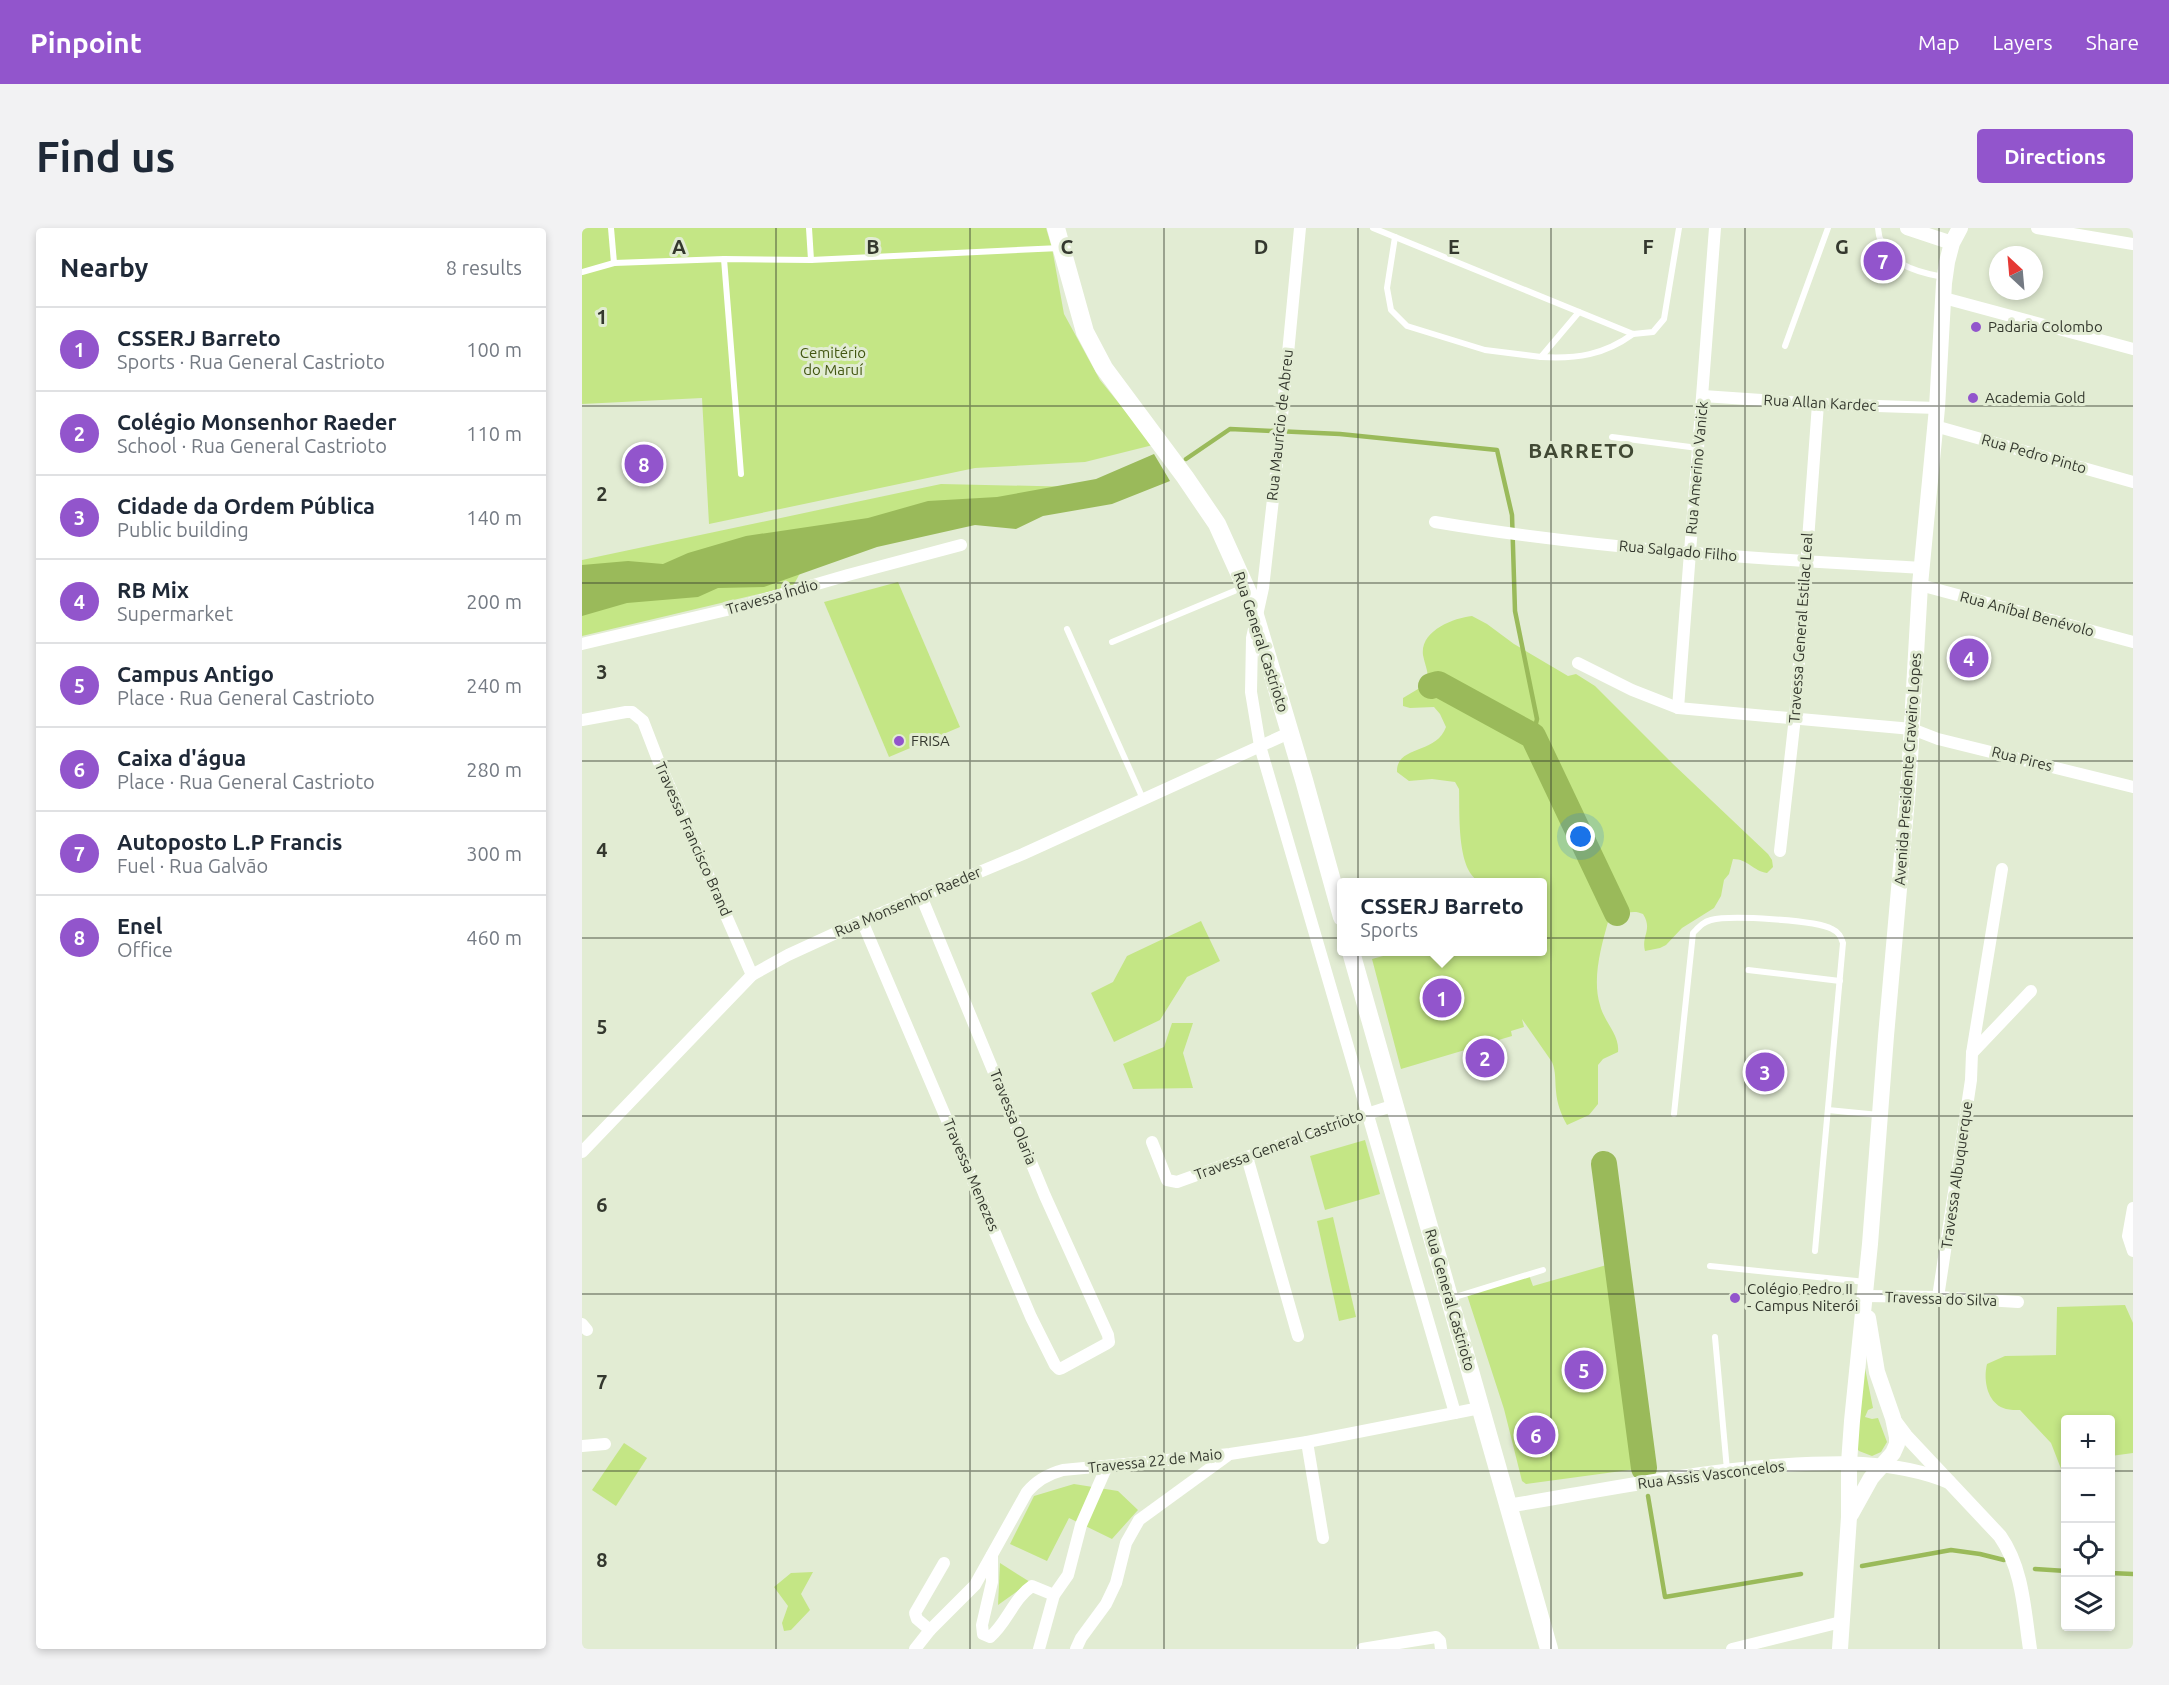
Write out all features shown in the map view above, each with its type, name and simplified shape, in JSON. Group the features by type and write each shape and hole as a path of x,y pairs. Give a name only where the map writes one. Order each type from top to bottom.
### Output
{"main road":[{"name":"Rua General Castrioto","path":"1056,228 1084,332 1104,368 1217,524 1245,587 1337,903"},
{"name":"Avenida Presidente Craveiro Lopes","path":"1840,1649 1849,1517 1849,1463 1866,1289 1912,729 1921,577 1937,408 1945,278 1947,262 1956,235"},
{"name":"Rua General Castrioto","path":"1352,956 1549,1649"},
{"name":"Avenida Presidente Craveiro Lopes","path":"1849,1517 1871,1478 1897,1444 1898,1437 1877,1372 1866,1289"}],"street":[{"name":"Rua Maurício de Abreu","path":"1300,228 1263,588 1252,638 1251,692 1260,746 1455,1413"},
{"name":"Rua Amerino Vanick","path":"1678,708 1715,228"},
{"path":"1907,228 1956,235"},
{"path":"2037,228 2133,244"},
{"path":"1944,298 2133,349"},
{"name":"Rua Allan Kardec","path":"1703,396 1818,404 1937,408"},
{"name":"Travessa General Estilac Leal","path":"1780,851 1795,717 1818,404"},
{"name":"Rua Pedro Pinto","path":"1935,426 2133,482"},
{"name":"Rua Salgado Filho","path":"1435,522 1524,536 1689,554 1806,562 1921,577"},
{"name":"Travessa Índio","path":"582,644 731,609 961,545"},
{"name":"Rua Aníbal Benévolo","path":"1921,577 2133,642"},
{"name":"Rua Pires","path":"1578,663 1632,690 1678,708 1912,729 1938,739 2133,786"},
{"name":"Travessa Francisco Brand","path":"582,720 632,712 643,721 752,975"},
{"name":"Rua Monsenhor Raeder","path":"582,1152 752,975 788,955 862,921 1023,854 1289,732"},
{"name":"Travessa Albuquerque","path":"1938,1297 1971,1080 1972,1053 2002,869"},
{"name":"Travessa Olaria","path":"921,896 1045,1196 1108,1335"},
{"name":"Travessa Menezes","path":"862,921 1031,1317 1055,1365 1059,1369 1062,1368 1106,1344 1109,1342 1108,1335"},
{"path":"1972,1053 2031,991"},
{"name":"Travessa General Castrioto","path":"1152,1142 1167,1180 1176,1182 1367,1113 1395,1106"},
{"path":"1247,1157 1298,1336"},
{"path":"2133,1208 2128,1236 2133,1251"},
{"name":"Travessa do Silva","path":"1866,1289 1938,1297 2018,1302"},
{"name":"Travessa 22 de Maio","path":"915,1649 930,1630 975,1585 1027,1492 1036,1482 1049,1474 1063,1470 1230,1454 1307,1442 1480,1408"},
{"name":"Avenida Presidente Craveiro Lopes","path":"1893,1418 1906,1436 2000,1536 2009,1549 2018,1569 2030,1649"},
{"path":"1307,1442 1323,1538"},
{"path":"582,1446 605,1444"},
{"path":"1076,1649 1081,1638 1106,1604 1116,1583 1126,1543 1139,1520 1230,1454"},
{"name":"Rua Assis Vasconcelos","path":"1508,1506 1727,1470 1849,1463 1906,1468 1925,1472 1949,1482"},
{"path":"1039,1649 1054,1595 1068,1575 1081,1525 1107,1466"},
{"path":"992,1554 992,1582 982,1625 983,1635 990,1636 997,1631 1018,1599 1032,1586 1054,1595"},
{"path":"930,1630 917,1619 915,1613 944,1563"},
{"path":"1732,1649 1841,1622"},
{"path":"1362,1649 1436,1637 1440,1644"}],"lane":[{"path":"611,228 615,263"},
{"path":"809,228 811,260"},
{"path":"1373,228 1633,334 1653,332 1664,319 1679,228"},
{"path":"1785,346 1828,228"},
{"path":"1878,228 1878,238 1885,249 1902,265 1918,273 1945,278"},
{"path":"1395,237 1387,288 1391,310 1407,326 1485,350 1562,358 1589,355 1617,346 1633,334"},
{"path":"582,272 615,263 811,260 1061,248"},
{"path":"724,260 741,474"},
{"path":"1541,357 1579,312"},
{"path":"1612,437 1698,448"},
{"path":"1112,642 1245,587"},
{"path":"1067,629 1143,799"},
{"path":"1674,1114 1693,933 1702,923 1713,919 1765,919 1821,925 1833,929 1841,936 1843,943 1840,981 1815,1251"},
{"path":"1748,970 1840,981"},
{"path":"1828,1110 1880,1115"},
{"path":"1710,1266 1866,1289"},
{"path":"1450,1298 1543,1270"},
{"path":"1715,1337 1727,1470"}],"green space":[{"name":"Cemitério do Maruí","path":"582,228 1046,228 1064,314 1100,380 1153,445 1085,462 975,468 709,524 702,398 582,404"},
{"path":"941,484 1081,487 582,587 582,560"},
{"path":"811,553 793,586 582,636 582,613"},
{"path":"898,582 960,727 889,757 824,602"},
{"path":"1472,616 1568,676 1576,674 1595,686 1772,860 1773,867 1767,873 1743,861 1733,859 1729,874 1724,880 1721,896 1714,908 1682,928 1666,945 1660,948 1645,951 1647,924 1643,914 1639,912 1630,912 1608,922 1598,963 1597,985 1600,1005 1617,1040 1618,1052 1603,1059 1598,1065 1598,1104 1589,1115 1567,1125 1557,1100 1552,1062 1522,1019 1524,1027 1511,1031 1512,1036 1401,1069 1372,959 1383,956 1547,956 1547,878 1476,878 1467,867 1463,855 1459,789 1455,782 1432,779 1409,781 1397,772 1398,763 1403,758 1434,742 1446,727 1434,707 1403,706 1403,698 1428,683 1423,655 1423,647 1427,639 1439,627"},
{"path":"1201,921 1220,961 1187,977 1160,1020 1114,1042 1091,993 1113,982 1127,956"},
{"path":"1172,1023 1193,1023 1183,1053 1193,1088 1133,1089 1123,1064 1164,1047"},
{"path":"1365,1140 1380,1194 1325,1210 1310,1156"},
{"path":"1333,1217 1356,1317 1339,1321 1317,1221"},
{"path":"1617,1262 1644,1468 1526,1484 1522,1481 1504,1409 1467,1295 1529,1275 1533,1286"},
{"path":"2125,1305 2133,1323 2133,1453 2115,1455 2115,1415 2061,1415 2061,1469 2051,1443 2020,1410 2000,1406 1991,1397 1986,1384 1987,1364 2005,1356 2056,1355 2057,1307"},
{"path":"1862,1353 1873,1408 1868,1410 1865,1417 1878,1418 1887,1442 1881,1452 1872,1456 1859,1451 1855,1446"},
{"path":"624,1443 647,1458 616,1506 592,1490"},
{"path":"1074,1484 1118,1491 1138,1510 1112,1539 1069,1518 1047,1561 1010,1544 1034,1496"},
{"path":"1000,1563 1030,1582 998,1605"},
{"path":"813,1572 801,1594 810,1610 791,1630 784,1631 782,1623 788,1606 774,1587 791,1573"}],"shaded area":[{"path":"1154,454 1170,481 1112,504 1043,516 1016,529 975,525 877,547 764,587 718,588 698,597 627,603 582,616 582,565 628,561 663,564 688,553 746,536 868,518 928,501 997,497 1096,479"}],"waterway":[{"path":"1186,459 1230,429 1340,434 1497,450 1512,515 1515,611 1537,719 1533,736"},
{"path":"1431,686 1438,684 1533,736 1617,913"},
{"path":"1604,1164 1644,1468"},
{"path":"1648,1496 1665,1597 1801,1574"},
{"path":"1862,1566 1951,1550 2004,1560"},
{"path":"2035,1569 2061,1571"},
{"path":"2115,1573 2133,1574"}],"place":[{"name":"Autoposto L.P Francis","path":"1883,261"},
{"name":"Padaria Colombo","path":"1976,327"},
{"name":"Academia Gold","path":"1973,398"},
{"name":"Enel","path":"644,464"},
{"name":"RB Mix","path":"1969,658"},
{"name":"FRISA","path":"899,741"},
{"name":"CSSERJ Barreto","path":"1442,998"},
{"name":"Colégio Monsenhor Raeder","path":"1485,1058"},
{"name":"Cidade da Ordem Pública","path":"1765,1072"},
{"name":"Colégio Pedro II - Campus Niterói","path":"1735,1298"},
{"name":"Campus Antigo","path":"1584,1370"},
{"name":"Caixa d'água","path":"1536,1435"}],"district":[{"name":"BARRETO","path":"1582,451"}]}
